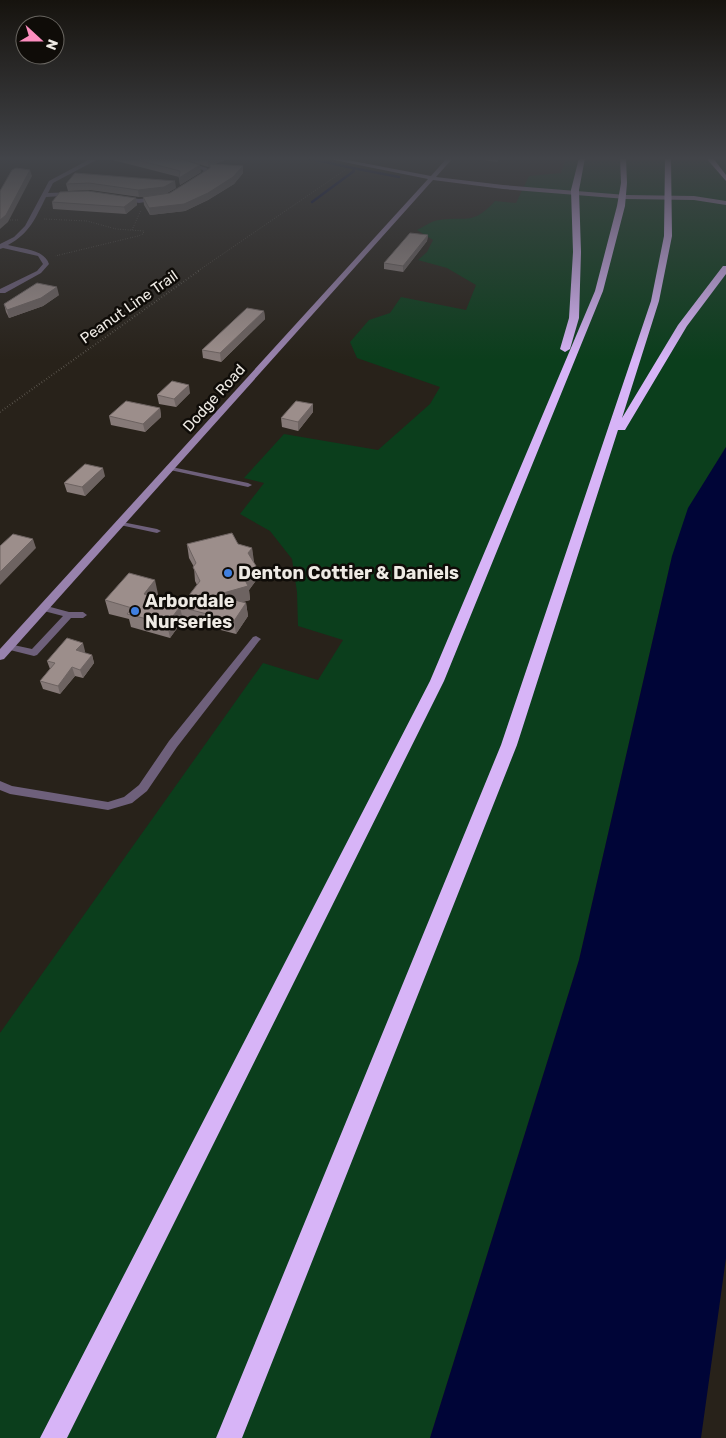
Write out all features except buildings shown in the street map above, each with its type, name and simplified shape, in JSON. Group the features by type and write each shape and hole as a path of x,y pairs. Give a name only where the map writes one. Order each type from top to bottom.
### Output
{"highway":[{"path":"551,406 554,376 574,318 577,252 576,225"},
{"path":"52,1438 438,681 599,291 616,225"},
{"path":"229,1438 510,745 655,301 668,225"},
{"path":"607,450 683,325 726,268"}],"street":[{"path":"2,246 24,231 28,225"},
{"name":"Dodge Road","path":"0,656 390,225"},
{"path":"1,300 6,295 1,291 39,272 46,264 44,258 34,253 2,246"}],"lane":[{"path":"170,468 248,485"},
{"path":"120,523 157,531"},
{"path":"43,608 69,615 83,615"},
{"path":"9,646 34,653 69,615"},
{"path":"0,785 10,790 108,806 128,800 143,788 173,744 256,638"}],"path":[{"path":"44,258 86,250 143,234 144,231 116,229 102,225"},
{"path":"132,230 134,225"},
{"name":"Peanut Line Trail","path":"0,412 266,225"}],"green space":[{"path":"426,225 726,225 726,447 709,475 670,565 579,960 430,1438 0,1438 0,1033 263,663 318,680 343,640 298,626 297,592 292,559 270,531 240,514 264,483 244,478 284,434 378,450 430,404 440,387 357,358 350,342 369,320 390,313 401,297 466,310 476,285 447,268 418,260 427,252 433,240 417,230"}],"shaded area":[{"path":"726,447 726,1258 701,1438 430,1438 579,960 672,556 688,508"}],"place":[{"name":"Denton Cottier & Daniels","path":"228,573"},
{"name":"Arbordale Nurseries","path":"135,611"}]}
